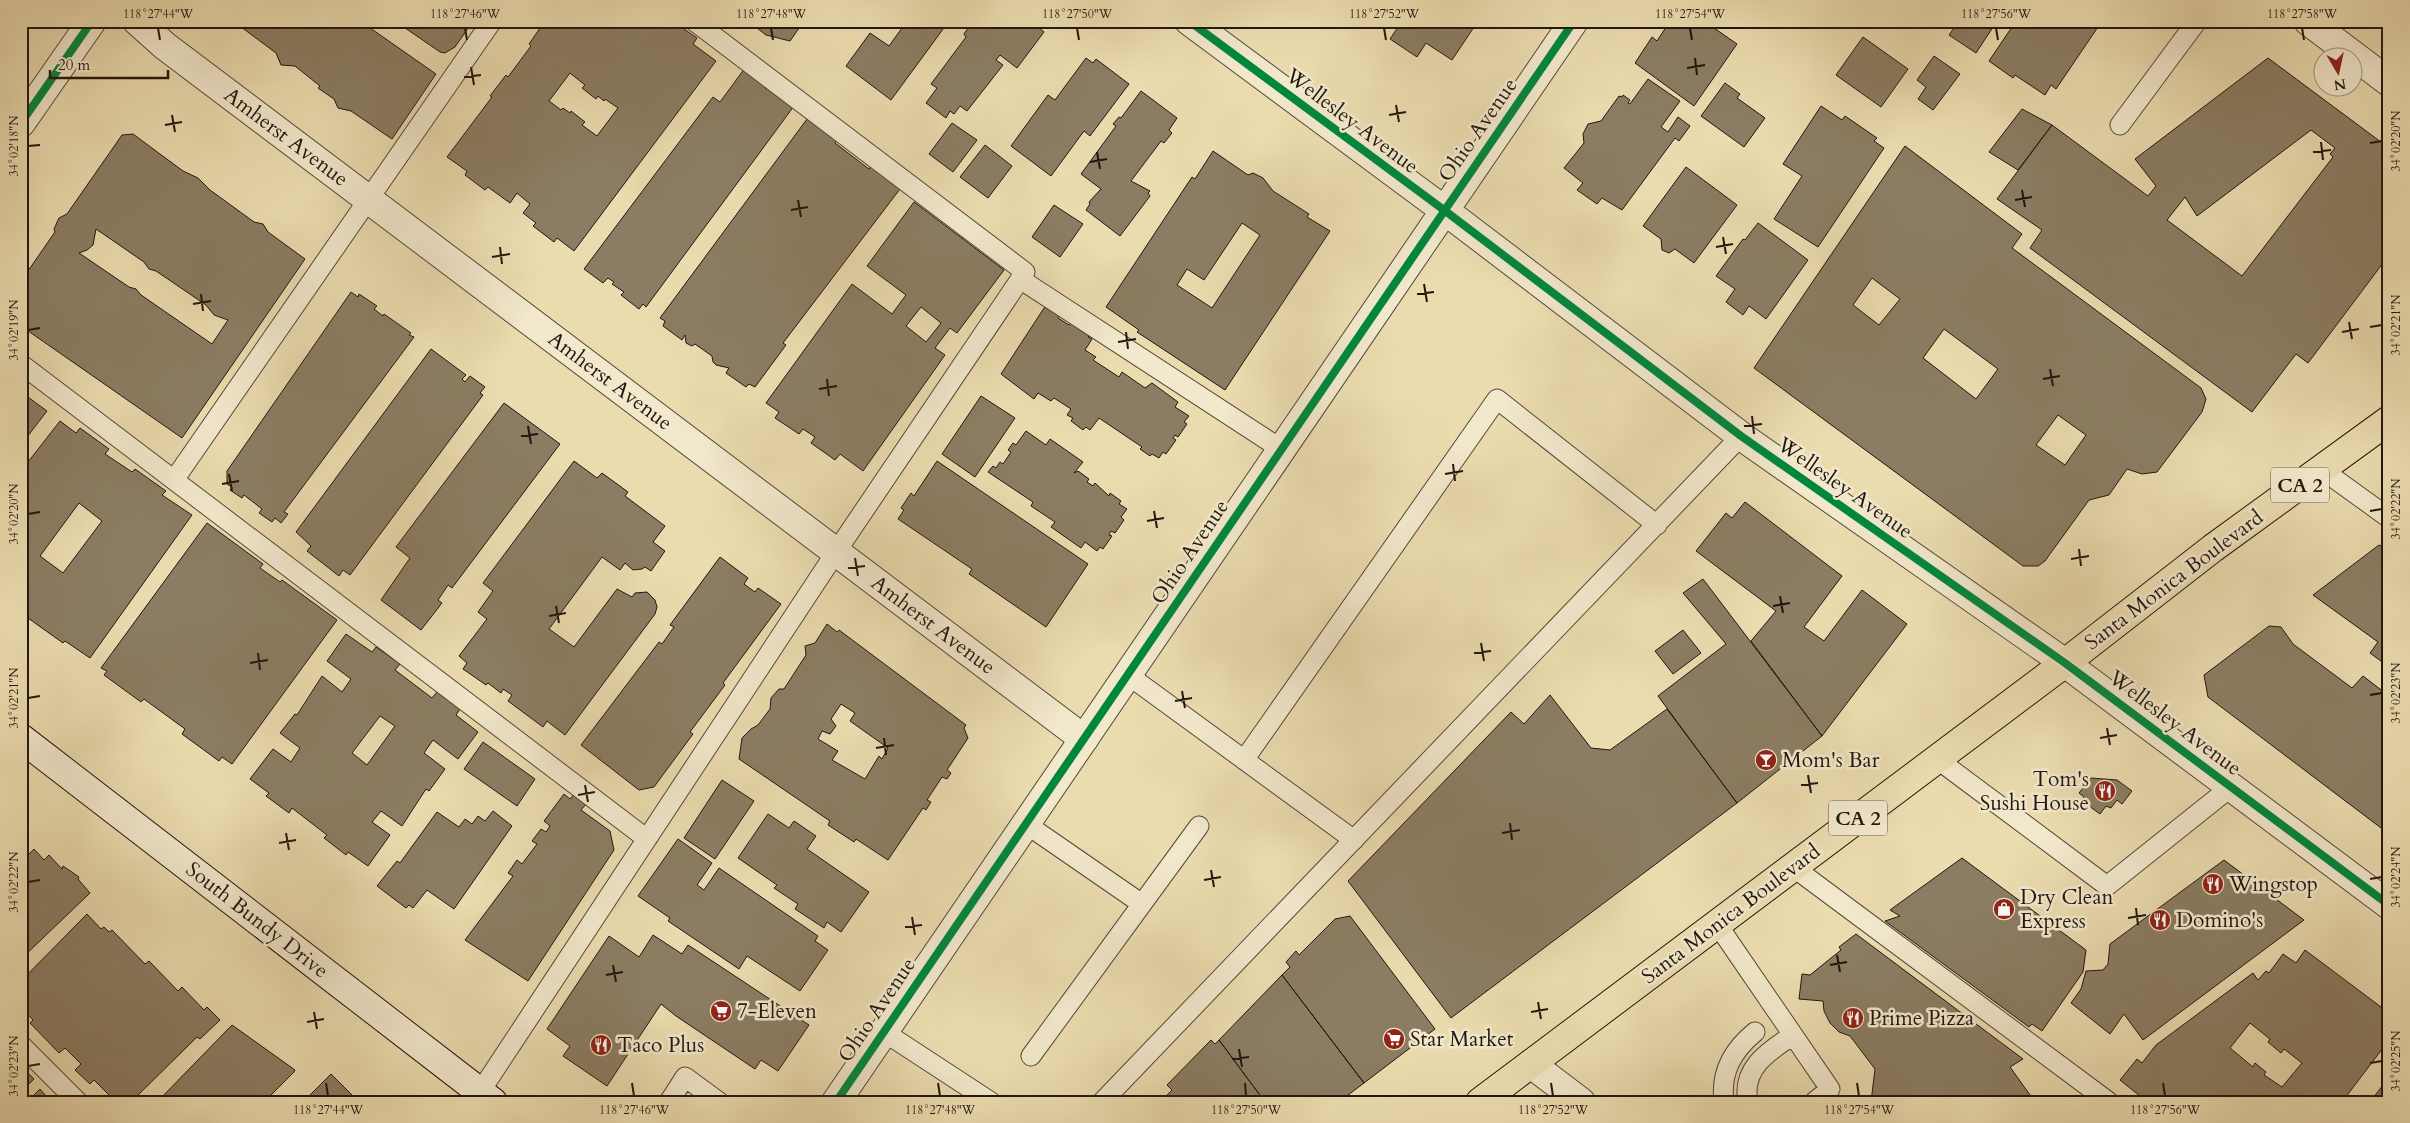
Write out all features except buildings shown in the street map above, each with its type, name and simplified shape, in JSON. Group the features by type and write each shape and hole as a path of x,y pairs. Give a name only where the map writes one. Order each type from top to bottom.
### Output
{"main road":[{"name":"Santa Monica Boulevard","path":"1480,1102 2065,663 2213,548 2389,420"}],"street":[{"path":"21,123 92,21"},
{"name":"Amherst Avenue","path":"137,21 165,46 1084,739"},
{"name":"Wellesley Avenue","path":"1189,21 1444,210 1741,436 2065,663 2389,905"},
{"name":"Ohio Avenue","path":"836,1102 1574,21"},
{"path":"2308,21 2389,82"},
{"name":"South Bundy Drive","path":"21,738 487,1097"},
{"path":"1532,1064 1581,1102"}],"lane":[{"path":"174,480 492,21"},
{"path":"487,1097 647,839 836,552 1025,272 694,21"},
{"path":"2120,125 2197,21"},
{"path":"1020,279 1281,449"},
{"path":"21,364 647,839"},
{"path":"1244,760 1497,399 1657,525"},
{"path":"1102,1102 1741,436"},
{"path":"2321,469 2389,518"},
{"path":"1128,675 1354,840"},
{"path":"1937,759 2107,886 2231,787"},
{"path":"1026,824 1142,904"},
{"path":"1031,1056 1199,826"},
{"path":"1793,867 2109,1102"},
{"path":"1717,924 1830,1088 1814,1102"},
{"path":"884,1032 991,1102"},
{"path":"1724,1102 1724,1080 1730,1059 1741,1044 1755,1032"},
{"path":"1748,1102 1747,1085 1753,1068 1766,1053 1793,1035"},
{"path":"21,1045 78,1102"},
{"path":"669,1102 685,1077 719,1102"}],"cycle path":[{"path":"21,123 92,21"},
{"path":"1189,21 1444,210 1741,436 2065,663 2389,905"},
{"path":"836,1102 1574,21"}],"place":[{"name":"Mom's Bar","path":"1766,760"},
{"name":"Tom's Sushi House","path":"2105,791"},
{"name":"Wingstop","path":"2213,884"},
{"name":"Dry Clean Express","path":"2004,909"},
{"name":"Domino's","path":"2160,920"},
{"name":"7-Eleven","path":"721,1011"},
{"name":"Prime Pizza","path":"1853,1018"},
{"name":"Star Market","path":"1394,1039"},
{"name":"Taco Plus","path":"601,1045"}]}
